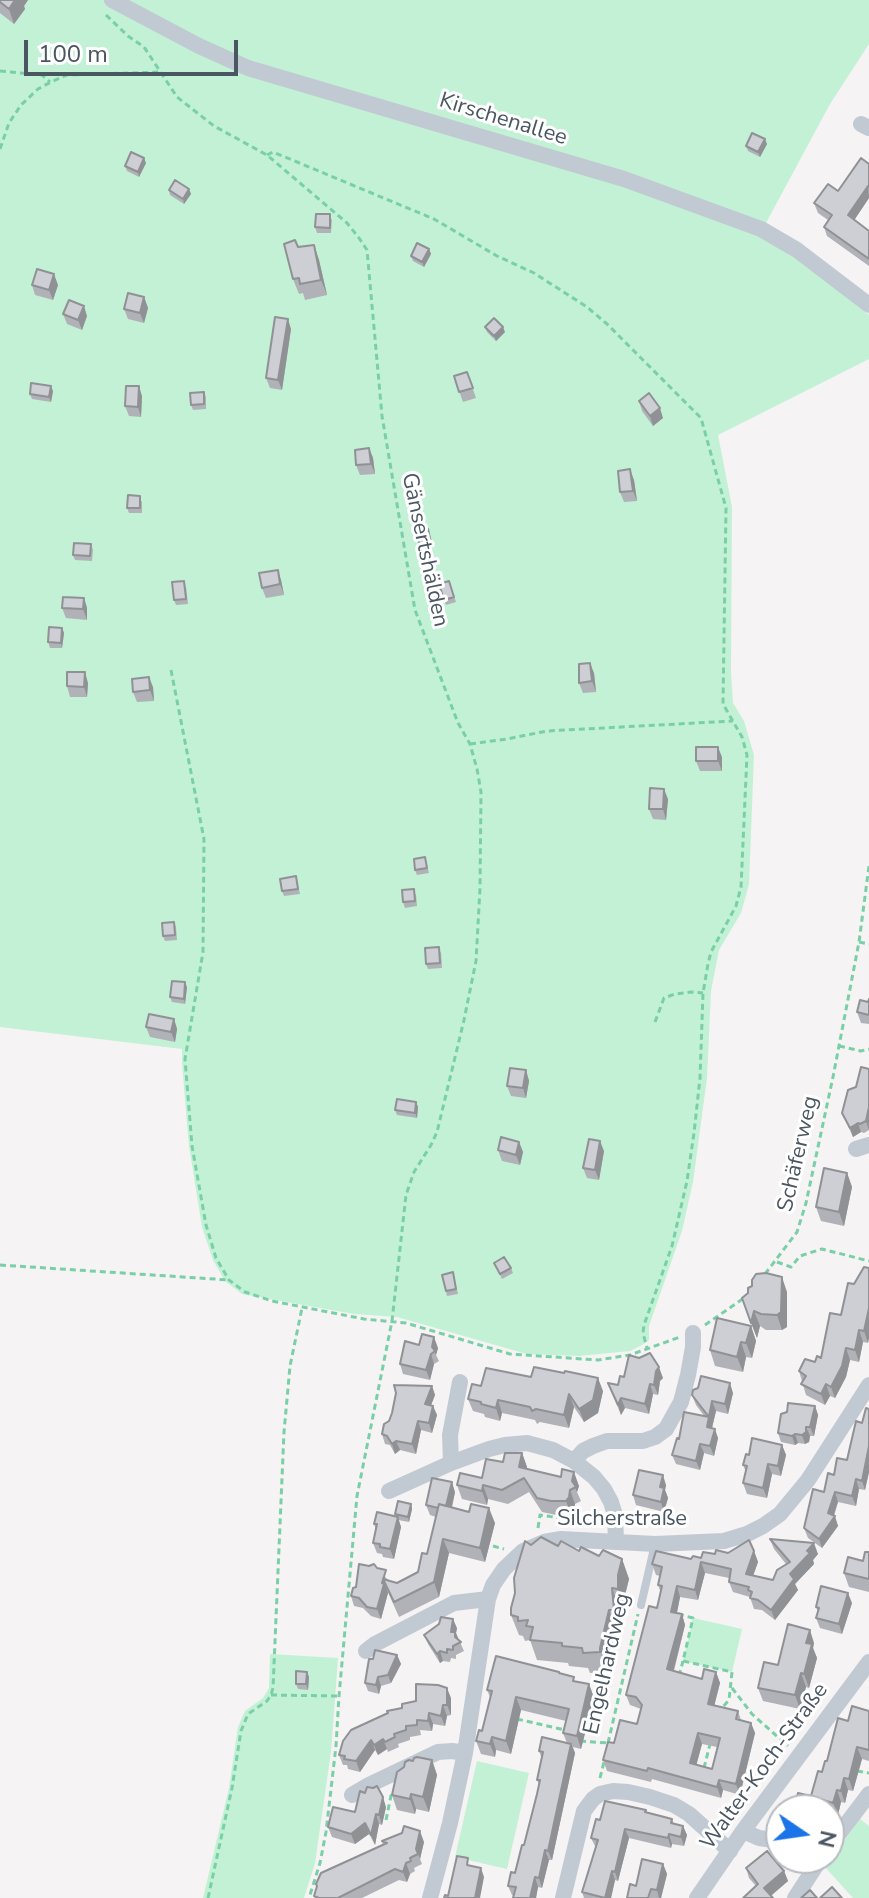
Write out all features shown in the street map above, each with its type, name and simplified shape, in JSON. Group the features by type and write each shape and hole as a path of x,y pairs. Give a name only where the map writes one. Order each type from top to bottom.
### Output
{"street":[{"name":"Kirschenallee","path":"106,4 248,68 624,179 761,229 797,250 869,305"},
{"path":"574,1461 583,1451 607,1441 643,1441 666,1429 681,1402 693,1333"},
{"path":"451,1463 450,1435 460,1382"},
{"name":"Silcherstraße","path":"430,1898 465,1753 488,1599 504,1569 523,1551 544,1542 568,1539 655,1544 724,1541 755,1530 780,1514 808,1480 869,1385"},
{"path":"389,1491 493,1448 527,1443 553,1450 594,1477 604,1489 615,1515 616,1541"},
{"path":"366,1651 454,1603 488,1599"},
{"name":"Walter-Koch-Straße","path":"697,1898 869,1662"},
{"path":"352,1795 438,1752 465,1753"},
{"path":"563,1898 584,1811 600,1794 628,1792 674,1805 689,1814 730,1851"},
{"path":"845,1826 869,1794"},
{"path":"743,1831 765,1839"},
{"path":"795,1898 811,1874"}],"lane":[{"name":"Engelhardweg","path":"641,1605 655,1544"}],"path":[{"name":"Gänsertshälden","path":"106,4 111,21 144,47 177,97 214,126 267,155 347,223 367,250 382,416 415,610 458,723 470,744 481,792 476,961 437,1132 414,1172 406,1195 392,1321 357,1496 326,1832 309,1898"},
{"path":"0,71 42,75 51,82"},
{"path":"0,149 9,123 21,105 51,82 67,75 160,72"},
{"path":"267,155 273,152 434,219 497,256 534,273 587,307 607,324 701,418 726,508 723,704 742,737 747,755 741,887 736,906 711,952 703,993 700,1078 687,1181 672,1246 644,1325 647,1348"},
{"path":"171,670 204,839 203,952 185,1059 192,1146 206,1225 216,1258 229,1280 245,1292 302,1308 406,1323 510,1354 598,1360 630,1355 693,1333 746,1297"},
{"path":"470,744 547,731 733,721"},
{"name":"Schäferweg","path":"766,1273 797,1232 806,1203 859,942 869,866"},
{"path":"859,942 869,944"},
{"path":"655,1022 664,998 675,994 703,993"},
{"path":"839,1046 861,1051 869,1049"},
{"path":"776,1261 791,1267 800,1256 822,1249 869,1261"},
{"path":"0,1265 229,1280"},
{"path":"208,1898 241,1731 248,1714 271,1695 284,1432 290,1366 302,1308"},
{"path":"540,1515 567,1519 568,1539"},
{"path":"658,1515 661,1526"},
{"path":"493,1546 505,1549"},
{"name":"Engelhardweg","path":"576,1741 608,1743 641,1605"},
{"path":"667,1611 693,1618 679,1676"},
{"path":"683,1661 732,1672 729,1700 719,1712"},
{"path":"731,1686 752,1714 800,1757"},
{"path":"271,1695 339,1696"},
{"path":"509,1718 565,1730"},
{"path":"704,1768 711,1740"},
{"name":"Engelhardweg","path":"600,1794 605,1756"},
{"path":"386,1820 397,1771"},
{"path":"855,1772 869,1773"}],"green space":[{"path":"0,0 869,0 869,44 830,104 761,237 816,271 869,315 869,359 718,435 732,507 733,703 744,721 754,755 749,884 741,913 719,950 711,991 707,1078 693,1182 682,1231 649,1326 649,1340 630,1351 579,1356 527,1354 397,1317 354,1314 242,1294 225,1281 213,1260 202,1227 189,1146 182,1049 0,1027"},
{"path":"693,1618 742,1629 732,1672 683,1661"},
{"path":"270,1654 338,1658 331,1752 315,1863 304,1898 203,1898 229,1788 238,1727 245,1711 263,1698 269,1688"},
{"path":"477,1761 529,1773 507,1869 455,1857"},
{"path":"860,1819 869,1826 869,1898 853,1898 831,1874 845,1874 845,1840"}],"building":[{"path":"0,0 15,0 9,9"},
{"path":"752,133 765,139 758,152 746,146"},
{"path":"131,152 144,158 138,172 125,166"},
{"path":"861,158 869,164 869,187 848,215 869,231 869,259 824,227 832,215 814,203 828,184 838,191"},
{"path":"175,180 189,189 183,199 169,190"},
{"path":"316,214 330,214 330,228 315,227"},
{"path":"295,240 298,247 314,245 321,280 300,284 299,278 293,279 284,244"},
{"path":"417,243 429,249 422,262 411,256"},
{"path":"37,269 54,274 49,290 32,285"},
{"path":"128,293 144,297 140,313 124,309"},
{"path":"69,300 84,306 78,320 63,314"},
{"path":"275,317 288,319 278,380 266,378"},
{"path":"494,318 503,327 494,336 485,327"},
{"path":"467,372 473,388 459,392 454,376"},
{"path":"31,383 51,386 49,397 30,394"},
{"path":"126,386 139,386 138,407 125,406"},
{"path":"204,392 204,404 191,405 190,393"},
{"path":"649,393 660,408 650,416 639,401"},
{"path":"369,448 371,464 356,465 355,450"},
{"path":"630,469 633,491 620,492 618,471"},
{"path":"128,495 140,496 140,508 127,508"},
{"path":"428,529 431,543 420,546 416,531"},
{"path":"74,543 91,544 90,556 73,555"},
{"path":"278,570 280,584 262,588 259,573"},
{"path":"184,581 186,599 174,600 172,582"},
{"path":"449,581 454,597 444,600 439,584"},
{"path":"63,597 84,598 83,609 62,608"},
{"path":"49,627 62,628 61,643 48,642"},
{"path":"590,663 592,681 579,683 579,664"},
{"path":"67,672 85,672 84,687 67,686"},
{"path":"149,677 150,690 133,692 132,679"},
{"path":"696,747 718,747 718,761 696,761"},
{"path":"650,788 664,789 663,809 649,809"},
{"path":"425,857 427,868 415,870 414,859"},
{"path":"296,876 298,889 282,891 280,879"},
{"path":"414,889 415,901 403,902 402,890"},
{"path":"174,922 175,935 163,936 162,923"},
{"path":"439,947 440,963 426,964 425,948"},
{"path":"172,981 185,982 184,999 170,997"},
{"path":"869,999 869,1015 857,1012 860,1000 868,1002"},
{"path":"149,1014 174,1019 171,1032 146,1027"},
{"path":"861,1067 869,1069 869,1107 866,1121 850,1128 842,1113 848,1090 856,1087"},
{"path":"510,1068 526,1070 523,1088 507,1086"},
{"path":"397,1099 416,1102 415,1113 395,1110"},
{"path":"501,1137 519,1142 516,1155 498,1150"},
{"path":"589,1139 600,1141 595,1170 583,1168"},
{"path":"824,1168 847,1173 839,1212 816,1207"},
{"path":"504,1257 511,1268 500,1274 494,1263"},
{"path":"864,1267 869,1268 869,1308 864,1331 859,1330 855,1350 846,1348 842,1366 831,1387 826,1384 821,1394 801,1384 806,1376 799,1371 805,1359 815,1362 817,1356 821,1358 830,1313 841,1315 848,1283 854,1284"},
{"path":"453,1272 456,1289 446,1291 442,1275"},
{"path":"756,1274 782,1277 781,1312 777,1315 754,1311 751,1323 742,1298 748,1293"},
{"path":"717,1318 751,1326 746,1343 741,1342 737,1357 710,1350"},
{"path":"422,1334 434,1337 432,1347 435,1351 426,1370 400,1364 405,1341 419,1345"},
{"path":"650,1353 659,1367 654,1385 650,1384 645,1404 621,1398 618,1405 608,1383 618,1385 620,1376 624,1377 629,1355 639,1358"},
{"path":"534,1367 598,1378 593,1400 579,1409 569,1394 564,1415 536,1409 532,1411 530,1407 498,1400 496,1408 468,1399 472,1384 481,1386 486,1368 531,1377"},
{"path":"701,1376 730,1383 725,1404 712,1401 709,1417 692,1395 693,1390 698,1388"},
{"path":"394,1385 432,1386 425,1404 433,1406 429,1423 418,1421 412,1444 396,1441 392,1444 382,1434 384,1424 392,1413 396,1393"},
{"path":"788,1403 815,1406 810,1427 806,1427 802,1435 778,1433 781,1414 787,1412"},
{"path":"866,1408 869,1409 869,1446 862,1481 856,1479 852,1496 835,1492 828,1513 835,1516 819,1539 804,1528 813,1489 824,1492 828,1473 834,1475 837,1458 847,1460 856,1421 862,1423"},
{"path":"684,1412 709,1417 707,1427 715,1429 710,1446 700,1444 696,1461 672,1455 679,1439"},
{"path":"752,1438 782,1445 778,1466 768,1464 763,1488 743,1483 747,1466 743,1465 746,1454 749,1455"},
{"path":"505,1453 522,1453 519,1467 561,1477 562,1469 574,1472 572,1481 576,1487 570,1490 566,1501 551,1501 537,1498 524,1478 502,1490 483,1485 482,1491 457,1485 460,1473 482,1478 486,1459 503,1462"},
{"path":"639,1470 663,1475 661,1502 633,1495"},
{"path":"432,1478 452,1482 446,1506 426,1505"},
{"path":"398,1501 411,1504 408,1517 395,1514"},
{"path":"439,1504 469,1512 471,1504 489,1508 480,1548 443,1539 434,1582 394,1602 383,1579 397,1583 418,1572 422,1553 427,1554"},
{"path":"377,1512 398,1517 390,1549 373,1543"},
{"path":"541,1537 558,1546 561,1541 579,1551 581,1547 599,1556 603,1550 622,1559 618,1589 612,1588 614,1610 609,1610 600,1652 583,1653 582,1648 562,1646 562,1643 530,1640 533,1627 526,1626 528,1620 518,1621 518,1617 511,1615 514,1578 525,1541 531,1545"},
{"path":"770,1539 814,1543 807,1551 810,1553 790,1574 794,1579 771,1610 750,1598 752,1592 748,1590 749,1587 729,1582 731,1569 701,1562 695,1590 677,1586 671,1612 682,1614 667,1669 702,1679 704,1669 716,1672 708,1704 738,1711 736,1719 751,1723 736,1784 719,1780 717,1787 648,1768 647,1771 603,1760 608,1742 614,1743 620,1720 637,1724 642,1705 636,1697 626,1695 649,1606 657,1608 662,1586 658,1585 662,1567 652,1564 656,1551 691,1559 693,1556 701,1558 703,1552 715,1554 716,1550 728,1553 749,1540 754,1551 746,1574 773,1580 777,1570 790,1562","holes":["698,1733 720,1738 712,1769 690,1763"]},
{"path":"865,1552 869,1552 869,1579 844,1573 848,1557 863,1561"},
{"path":"359,1564 374,1564 386,1570 377,1609 367,1607 359,1598 351,1596 356,1587"},
{"path":"821,1586 848,1593 839,1624 816,1618"},
{"path":"441,1617 453,1619 451,1632 455,1632 455,1637 461,1642 453,1646 453,1650 447,1649 447,1653 440,1651 437,1654 424,1635 439,1624"},
{"path":"788,1624 810,1630 806,1643 812,1644 795,1695 758,1688 764,1662 778,1665"},
{"path":"375,1650 397,1655 388,1675 378,1677 376,1685 365,1683 369,1659 373,1659"},
{"path":"496,1656 559,1672 574,1677 573,1681 589,1684 577,1736 563,1733 569,1709 516,1697 506,1741 492,1737 490,1744 476,1741 479,1730 482,1731 492,1691 487,1690"},
{"path":"296,1671 307,1672 306,1684 296,1684"},
{"path":"416,1684 447,1688 447,1705 443,1705 441,1716 429,1713 428,1721 417,1720 417,1725 406,1726 406,1730 394,1734 395,1737 385,1742 383,1739 374,1745 371,1740 356,1761 339,1755 343,1741 351,1730 387,1711 402,1708 402,1704 416,1701"},
{"path":"852,1706 869,1711 869,1750 857,1747 849,1779 844,1778 841,1791 837,1790 836,1794 812,1794 818,1771 822,1772 827,1761 838,1718 848,1721"},
{"path":"542,1737 571,1744 548,1851 545,1850 539,1878 535,1877 530,1898 513,1898 516,1887 508,1886 524,1845 537,1794"},
{"path":"417,1757 432,1760 423,1797 411,1794 410,1799 392,1795 397,1772 405,1762"},
{"path":"377,1786 383,1797 371,1835 365,1823 351,1834 328,1827 333,1807 355,1812 360,1791 365,1793 367,1787"},
{"path":"605,1801 646,1810 683,1826 681,1837 669,1834 668,1838 625,1829 605,1898 582,1892 598,1840 591,1838"},
{"path":"404,1826 420,1831 416,1849 418,1854 410,1858 403,1872 395,1869 338,1898 314,1896 321,1873 387,1843 382,1841 402,1833"},
{"path":"765,1853 765,1874 780,1874 764,1888 773,1898 743,1898 758,1884 746,1868"},
{"path":"457,1856 468,1858 467,1865 481,1868 475,1898 444,1898 448,1896"},
{"path":"642,1859 663,1864 657,1890 651,1889 648,1898 627,1898 630,1884 636,1886"},
{"path":"832,1887 842,1898 820,1898"},
{"path":"810,1890 817,1898 801,1898"}]}
